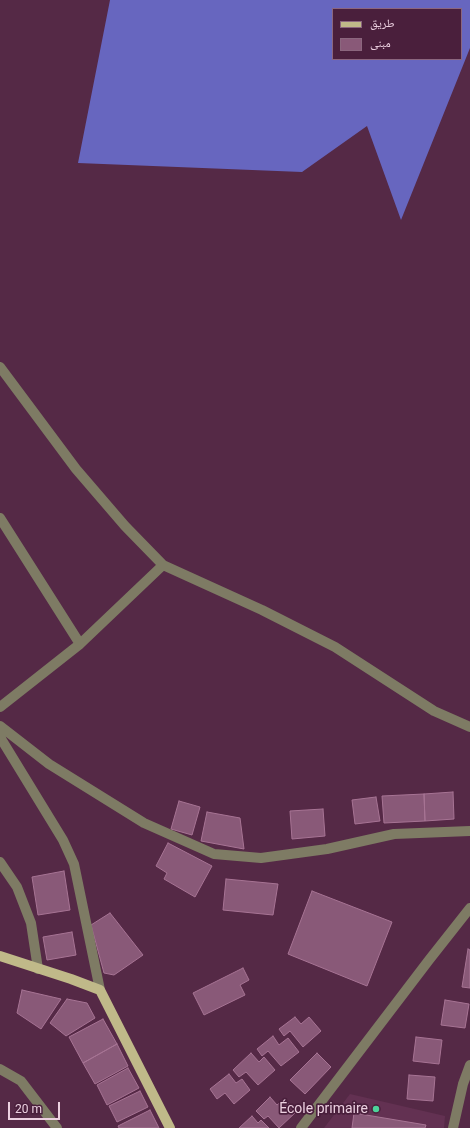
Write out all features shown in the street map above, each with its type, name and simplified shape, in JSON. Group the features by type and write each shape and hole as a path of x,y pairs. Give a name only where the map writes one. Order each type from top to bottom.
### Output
{"main road":[{"path":"0,956 100,990 170,1128"}],"street":[{"path":"0,368 76,469 125,526 163,565 262,610 335,647 434,711 470,727"},
{"path":"0,518 80,644"},
{"path":"0,707 80,644 163,565"},
{"path":"0,726 49,764 144,823 214,854 261,858 327,849 394,834 470,831"},
{"path":"0,737 63,840 74,864 100,990"},
{"path":"0,862 17,886 31,923 38,969"},
{"path":"301,1128 470,908"},
{"path":"453,1128 463,1084 470,1065"},
{"path":"0,1069 21,1081 57,1128"}],"shaded area":[{"path":"110,0 470,0 470,48 401,220 367,126 302,172 78,163"},
{"name":"École primaire","path":"350,1094 445,1116 444,1128 324,1128"}],"building":[{"path":"453,792 454,819 425,821 424,794"},
{"path":"424,794 425,821 384,823 382,796"},
{"path":"376,797 380,821 355,824 352,800"},
{"path":"179,801 200,807 192,835 171,829"},
{"path":"323,809 325,836 292,839 290,811"},
{"path":"207,812 240,818 244,849 201,841"},
{"path":"168,843 212,866 195,897 164,879 167,873 156,866"},
{"path":"64,871 70,910 38,915 32,877"},
{"path":"226,879 278,884 273,915 223,910"},
{"path":"312,891 392,922 367,986 288,954"},
{"path":"110,913 143,955 114,975 104,973 91,925"},
{"path":"72,932 76,955 47,960 43,937"},
{"path":"468,949 470,950 470,988 462,987"},
{"path":"243,968 249,980 240,985 245,995 204,1015 193,993"},
{"path":"22,990 61,999 41,1029 17,1013"},
{"path":"67,999 87,1003 95,1018 66,1036 50,1023"},
{"path":"445,1000 469,1004 465,1028 441,1025"},
{"path":"295,1017 301,1024 309,1017 321,1031 303,1047 290,1031 284,1036 279,1029"},
{"path":"103,1019 117,1044 83,1063 69,1037"},
{"path":"273,1036 279,1045 288,1038 299,1052 281,1066 268,1051 262,1056 257,1049"},
{"path":"416,1037 442,1040 439,1064 413,1061"},
{"path":"117,1044 128,1066 95,1084 83,1063"},
{"path":"251,1053 259,1062 264,1057 275,1070 258,1085 246,1072 239,1077 233,1070"},
{"path":"317,1053 331,1067 305,1094 290,1080"},
{"path":"128,1068 139,1088 107,1105 97,1085"},
{"path":"229,1074 236,1083 242,1079 250,1090 234,1104 225,1093 217,1099 210,1089"},
{"path":"409,1075 435,1077 433,1101 407,1099"},
{"path":"140,1091 148,1107 117,1122 109,1106"},
{"path":"270,1097 277,1105 284,1099 296,1112 279,1128 268,1116 264,1119 256,1111"},
{"path":"150,1110 159,1128 119,1128 118,1126"},
{"path":"354,1113 426,1125 425,1128 352,1128"},
{"path":"252,1116 258,1123 261,1120 269,1128 239,1128"}],"place":[{"name":"École primaire","path":"376,1109"}]}
